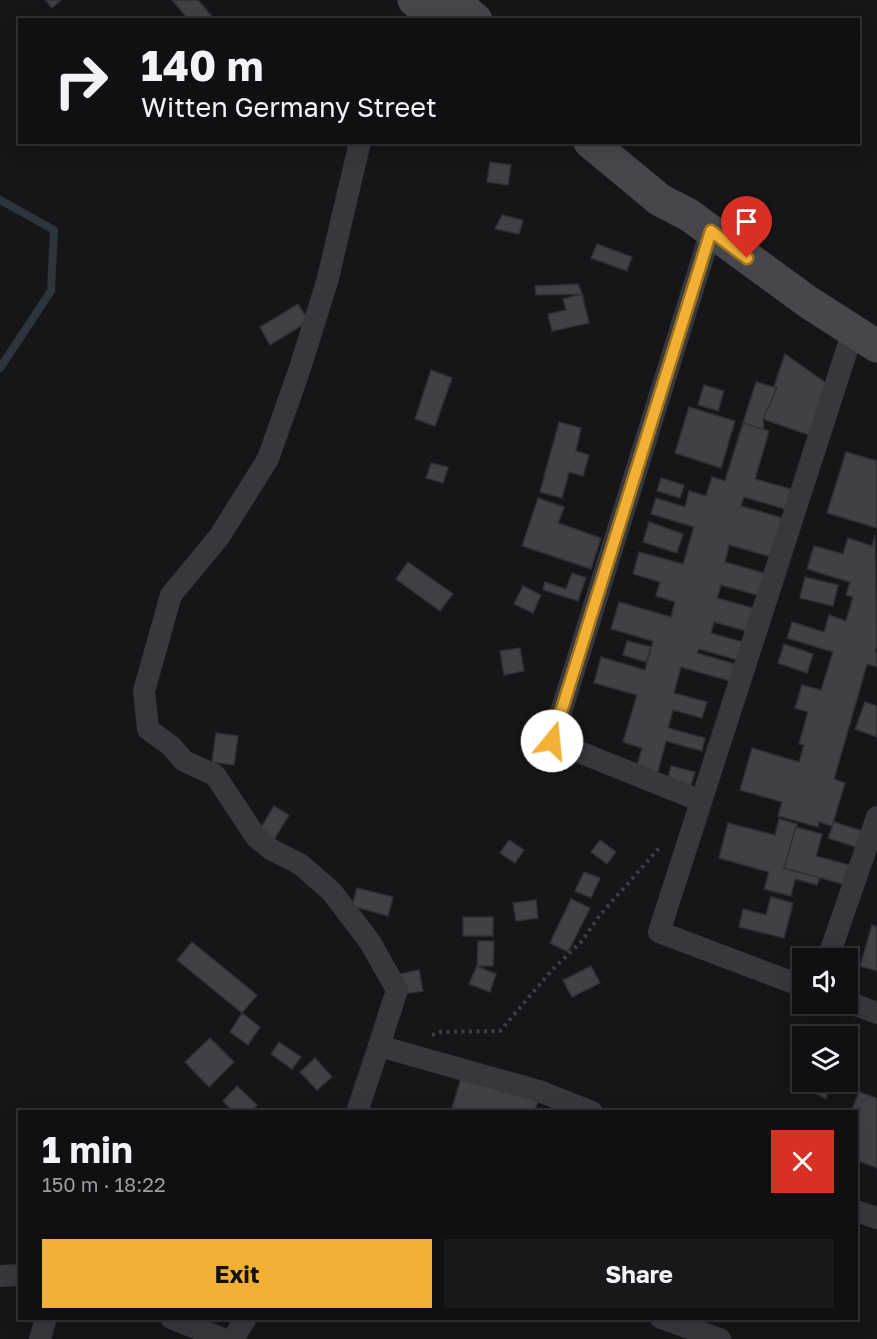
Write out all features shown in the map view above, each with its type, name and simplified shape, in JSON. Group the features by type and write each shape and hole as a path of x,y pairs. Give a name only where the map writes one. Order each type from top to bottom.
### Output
{"street":[{"path":"453,0 474,18"},
{"path":"358,1110 388,1049 397,990 370,942 332,892 300,864 272,850 256,837 215,775 184,761 171,746 148,729 144,691 171,595 219,537 268,459 327,282 360,144"},
{"path":"592,144 660,200 700,223 808,302 865,339 701,801 659,932 792,982"},
{"path":"623,144 649,166 700,223"},
{"path":"700,223 552,741 701,801"},
{"path":"831,948 877,817"},
{"path":"858,1006 877,1013"},
{"path":"388,1049 539,1091 587,1110"},
{"path":"858,1212 877,1218"},
{"path":"0,1276 18,1275"},
{"path":"40,1339 45,1320"},
{"path":"176,1320 223,1339"},
{"path":"233,1339 245,1320"},
{"path":"667,1320 720,1339"}],"path":[{"path":"388,1049 441,1032 500,1031 552,970 581,942 600,915 662,845"}],"building":[{"path":"45,0 61,0 52,8"},
{"path":"172,0 198,0 213,18 187,18"},
{"path":"490,162 511,165 508,185 487,182"},
{"path":"502,215 523,220 519,234 495,229"},
{"path":"597,244 632,257 627,271 591,258"},
{"path":"578,284 582,294 536,295 535,286"},
{"path":"582,294 589,323 552,331 548,314 566,310 563,299"},
{"path":"298,304 309,321 270,345 260,327"},
{"path":"785,354 829,385 812,436 763,419"},
{"path":"431,370 452,378 435,426 415,419"},
{"path":"756,382 777,388 763,419 764,430 743,423"},
{"path":"704,385 724,391 718,411 698,405"},
{"path":"689,407 735,421 721,468 675,453"},
{"path":"559,422 581,428 576,451 589,455 583,476 569,472 562,498 540,492"},
{"path":"743,423 769,431 755,479 794,490 788,510 744,497 741,506 786,519 775,558 729,545 725,562 767,574 761,596 721,585 717,598 757,609 750,632 714,622 711,633 746,643 741,661 699,649 697,653 735,664 730,681 681,667 674,693 707,702 702,718 673,710 668,728 705,738 702,751 666,741 657,775 636,769 642,748 623,742 637,695 594,683 601,657 645,670 653,641 611,629 619,602 671,617 675,602 656,596 660,582 633,574 639,552 683,564 694,527 651,514 656,498 685,507 689,491 706,496 712,477 725,481"},
{"path":"846,452 877,461 877,528 827,513"},
{"path":"431,463 448,467 443,483 426,478"},
{"path":"661,478 684,485 680,498 657,491"},
{"path":"538,498 564,507 558,523 601,538 591,569 522,546"},
{"path":"649,522 683,534 677,553 643,542"},
{"path":"875,535 877,667 867,664 834,779 845,783 832,826 819,822 818,827 778,816 782,802 740,790 752,748 799,762 804,745 799,744 808,712 795,708 802,685 821,690 833,652 787,638 792,622 824,632 829,615 846,621 853,597 846,595 850,582 807,569 814,546 843,554 848,538 872,546"},
{"path":"408,562 453,594 440,611 396,579"},
{"path":"572,573 586,578 578,601 543,590 545,582 566,589"},
{"path":"805,577 838,585 833,606 800,598"},
{"path":"523,586 541,595 533,613 514,604"},
{"path":"627,641 651,647 646,662 623,655"},
{"path":"784,644 813,654 807,673 778,663"},
{"path":"520,648 524,671 504,675 500,651"},
{"path":"865,702 877,706 877,737 855,729"},
{"path":"216,733 238,736 234,765 212,762"},
{"path":"671,766 695,772 690,788 667,782"},
{"path":"274,806 289,815 272,843 257,834"},
{"path":"779,819 797,824 784,868 820,877 817,885 795,879 791,896 764,889 769,872 719,858 728,823 775,835"},
{"path":"834,822 865,832 859,848 828,838"},
{"path":"796,827 822,834 816,856 849,865 843,884 784,868"},
{"path":"509,840 524,850 515,863 500,853"},
{"path":"600,840 616,852 607,864 591,852"},
{"path":"584,872 600,878 591,898 575,891"},
{"path":"357,888 393,897 388,916 352,906"},
{"path":"771,897 793,903 784,938 739,927 743,909 766,915"},
{"path":"571,899 590,908 568,952 550,943"},
{"path":"536,900 538,918 516,921 513,903"},
{"path":"463,917 493,917 493,936 463,936"},
{"path":"872,925 877,927 877,971 860,966"},
{"path":"478,941 494,941 493,966 477,966"},
{"path":"192,942 257,995 242,1013 177,960"},
{"path":"477,966 496,974 490,992 469,984"},
{"path":"591,966 600,983 572,997 563,980"},
{"path":"419,970 423,991 403,994 399,974"},
{"path":"242,1013 260,1027 248,1045 230,1032"},
{"path":"210,1038 234,1062 209,1087 185,1062"},
{"path":"279,1042 301,1057 292,1069 271,1054"},
{"path":"315,1058 332,1077 317,1090 300,1072"},
{"path":"462,1075 539,1099 535,1110 451,1110"},
{"path":"237,1086 257,1105 253,1110 231,1110 223,1101"},
{"path":"813,1092 828,1092 826,1099"},
{"path":"859,1092 877,1098 877,1168 858,1161 858,1110 852,1110"}],"waterway":[{"path":"0,200 54,230 51,291 0,368"}],"route":[{"path":"552,741 711,231 747,258"}]}
